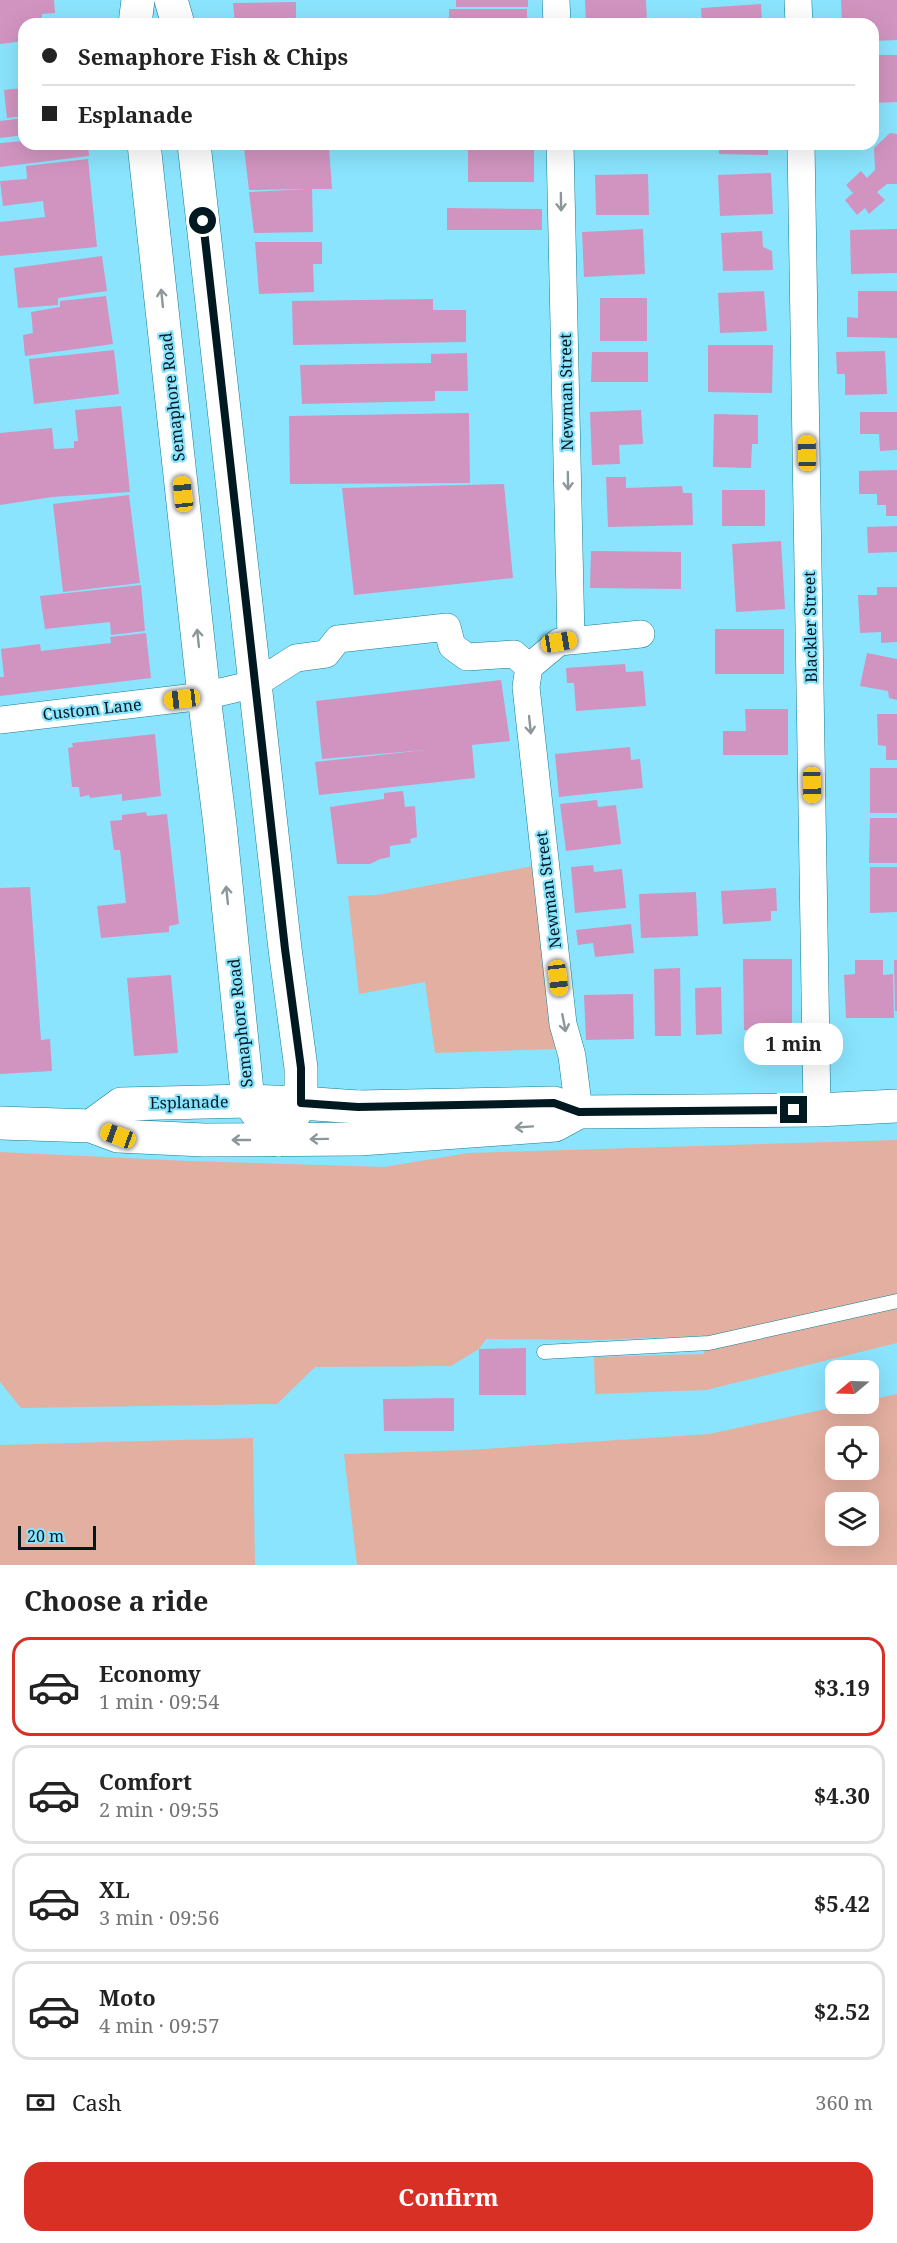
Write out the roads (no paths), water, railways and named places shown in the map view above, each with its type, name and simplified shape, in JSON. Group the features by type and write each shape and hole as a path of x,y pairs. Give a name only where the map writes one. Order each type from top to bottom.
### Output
{"main road":[{"path":"136,18 138,0"},
{"path":"171,0 176,18"},
{"name":"Semaphore Road","path":"145,150 220,825 248,1101 278,1140"},
{"path":"195,150 285,949 301,1068 301,1103 278,1140"},
{"path":"233,953 285,949"},
{"name":"Esplanade","path":"91,1126 121,1104 248,1101 358,1107 554,1103 579,1112 817,1110 897,1106"},
{"name":"Esplanade","path":"0,1123 91,1126 118,1136 204,1140 360,1139 555,1125 579,1112"}],"street":[{"path":"556,0 557,18"},
{"path":"798,0 799,18"},
{"name":"Newman Street","path":"560,150 571,639"},
{"name":"Blackler Street","path":"801,150 817,1110"},
{"name":"Custom Lane","path":"0,720 204,696 255,684 296,658 326,654 338,639 447,627 452,646 467,657 514,654 529,667"},
{"path":"529,667 559,642 571,639 641,634"},
{"name":"Newman Street","path":"529,667 526,687 543,852 563,1024 572,1056 579,1112"}],"lane":[{"path":"544,1352 709,1343 897,1300"}]}
